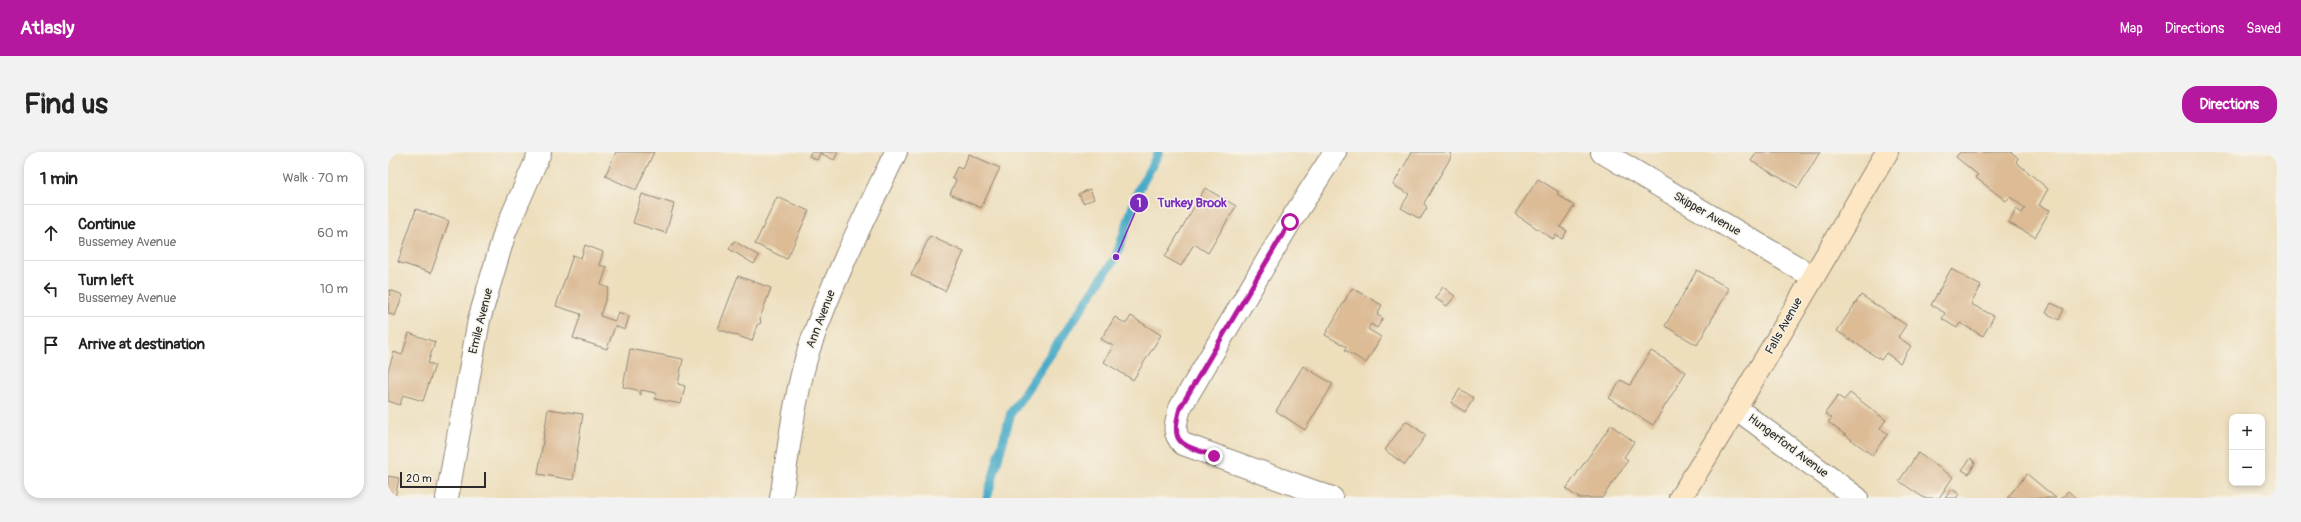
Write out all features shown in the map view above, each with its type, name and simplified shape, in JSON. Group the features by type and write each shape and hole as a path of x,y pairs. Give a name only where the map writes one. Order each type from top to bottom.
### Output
{"main road":[{"name":"Falls Avenue","path":"1680,498 1737,409 1812,276 1886,152"}],"street":[{"name":"Emile Avenue","path":"447,498 479,320 505,232 540,152"},
{"name":"Ann Avenue","path":"781,498 799,391 809,350 827,300 896,152"},
{"path":"1332,498 1183,444 1176,436 1175,426 1184,401 1290,222 1335,152"},
{"name":"Skipper Avenue","path":"1602,152 1812,276"},
{"name":"Hungerford Avenue","path":"1737,409 1857,498"}],"building":[{"path":"616,152 654,152 636,190 605,176"},
{"path":"811,152 838,152 834,160 820,153 817,160 809,156"},
{"path":"1412,152 1450,152 1451,157 1424,203 1427,208 1420,219 1401,208 1409,194 1393,185"},
{"path":"1757,152 1820,152 1798,188 1751,161"},
{"path":"1960,152 2011,152 2018,158 2016,162 2048,189 2039,205 2050,210 2035,237 2009,223 2016,209 2022,213 2025,208 2010,197 2006,201 1975,177 1978,175 1956,157"},
{"path":"969,154 1000,168 981,208 950,194 956,180 952,178 957,167 962,169"},
{"path":"1538,179 1559,192 1557,194 1574,206 1560,227 1567,231 1562,239 1556,235 1553,239 1515,214"},
{"path":"1205,188 1236,206 1208,253 1194,244 1181,266 1165,257"},
{"path":"1090,189 1094,199 1083,203 1079,194"},
{"path":"642,194 674,204 666,233 633,223"},
{"path":"777,197 809,211 787,259 755,244"},
{"path":"416,209 449,221 431,273 398,262"},
{"path":"930,236 964,252 945,291 911,275"},
{"path":"734,241 759,256 754,264 729,249"},
{"path":"585,245 603,252 599,265 607,267 601,285 609,288 600,316 615,321 618,312 629,316 625,330 615,326 607,349 573,338 581,314 556,306 573,255 581,258"},
{"path":"1951,269 1981,286 1971,304 1994,316 1983,336 1960,323 1957,328 1942,319 1945,313 1931,305"},
{"path":"1697,270 1728,288 1728,291 1697,345 1665,326"},
{"path":"738,276 771,288 760,318 761,323 757,325 752,341 718,329"},
{"path":"1443,287 1455,296 1447,306 1435,298"},
{"path":"1352,288 1382,305 1377,315 1383,318 1377,328 1371,324 1368,329 1381,337 1366,363 1345,350 1347,347 1325,335"},
{"path":"390,290 403,295 395,316 388,313"},
{"path":"1861,295 1906,325 1898,337 1911,346 1900,363 1886,353 1881,360 1837,331"},
{"path":"2051,303 2064,309 2059,320 2046,313"},
{"path":"1131,316 1161,335 1133,380 1104,362 1113,346 1101,339 1115,317 1126,324"},
{"path":"409,333 435,342 428,363 435,365 423,401 403,395 400,405 388,401 388,371 394,352 402,355"},
{"path":"630,349 683,359 678,384 685,386 681,404 655,399 656,393 641,390 641,395 637,390 623,387"},
{"path":"1651,351 1686,372 1653,425 1609,398 1621,380 1630,385"},
{"path":"1303,366 1333,384 1305,430 1276,411"},
{"path":"1460,389 1474,398 1465,412 1451,403"},
{"path":"1850,393 1886,420 1880,428 1888,434 1872,455 1828,422 1832,418 1825,413 1838,396 1844,400"},
{"path":"548,409 583,414 573,480 538,474"},
{"path":"1406,421 1426,435 1405,465 1385,450"},
{"path":"1611,425 1634,442 1624,457 1628,460 1602,498 1579,498 1566,489"},
{"path":"1918,453 1953,477 1939,498 1924,498 1899,481"},
{"path":"1971,458 1975,463 1969,474 1962,470"},
{"path":"2027,474 2056,498 2007,498"},
{"path":"388,476 399,478 395,498 388,498"},
{"path":"1952,489 1959,494 1957,498 1945,498"},
{"path":"2068,491 2076,498 2062,498"}],"waterway":[{"path":"987,498 1011,413 1116,257 1138,191 1159,152"}],"place":[{"name":"Turkey Brook","path":"1116,257"}],"route":[{"path":"1214,456 1183,444 1176,436 1175,426 1180,408 1290,222"}]}
